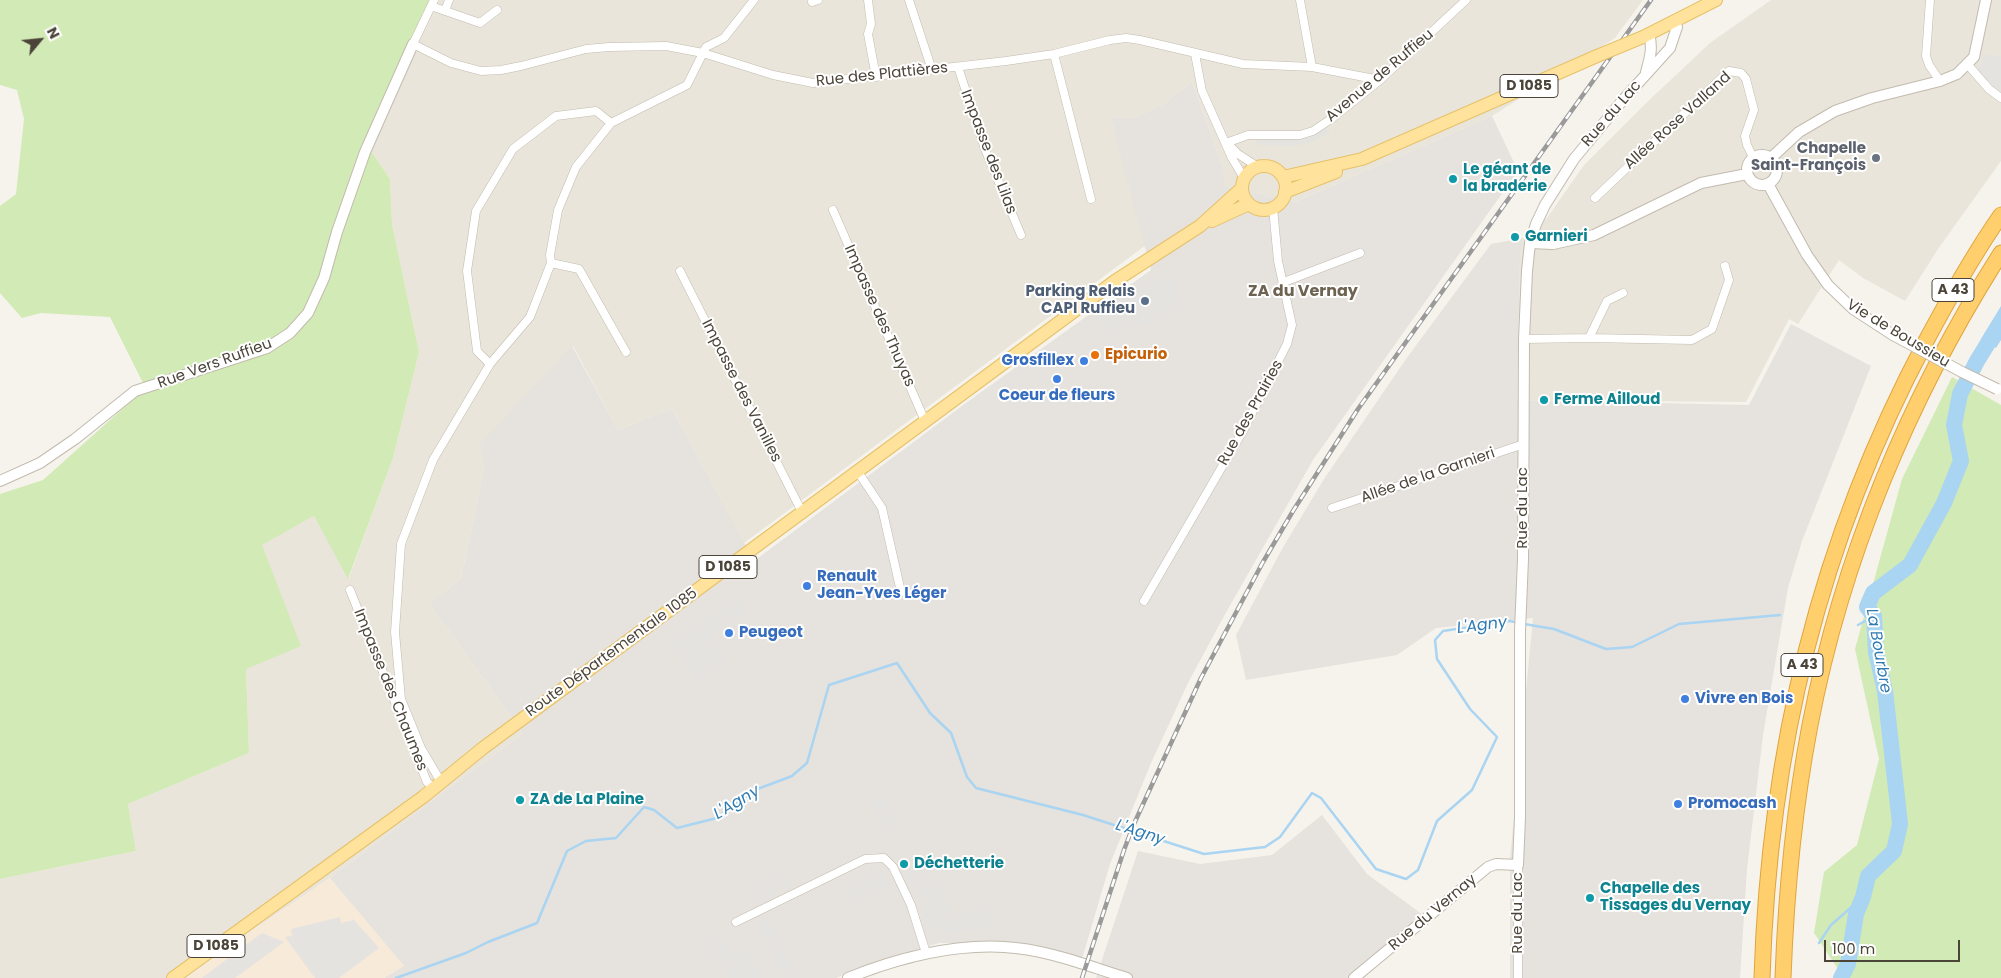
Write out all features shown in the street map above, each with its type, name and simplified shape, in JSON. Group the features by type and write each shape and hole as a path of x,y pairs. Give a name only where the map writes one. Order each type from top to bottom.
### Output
{"highway":[{"name":"A 43","path":"1762,978 1770,849 1782,764 1799,678 1832,560 1851,505 1878,438 1904,381 1946,303 2001,215"},
{"name":"A 43","path":"1783,978 1791,860 1803,768 1820,680 1842,596 1873,506 1899,441 1965,312 2001,253"}],"main road":[{"name":"D 1085","path":"1285,192 1646,35 1716,0"},
{"name":"D 1085","path":"1283,177 1362,159"},
{"path":"1268,166 1276,170 1283,177 1285,192 1283,199 1273,208 1265,210 1256,209 1244,197 1243,183 1250,171 1258,167 1268,166"},
{"name":"D 1085","path":"1200,226 1243,183"},
{"name":"D 1085","path":"1200,226 1249,204"},
{"name":"Route Départementale 1085","path":"173,978 437,785 494,740 1115,281 1200,226"}],"street":[{"path":"445,11 449,0"},
{"path":"437,785 401,699 395,632 401,544 433,460 490,364 530,316 551,263 550,255 558,210 576,167 611,123 687,85 706,47 724,38 754,0"},
{"path":"868,0 871,24 868,34 876,77"},
{"path":"909,0 932,70"},
{"path":"1300,0 1312,67"},
{"name":"Avenue de Ruffieu","path":"1226,143 1248,135 1300,135 1313,131 1380,80 1466,0"},
{"path":"1930,0 1926,56 1929,65 1940,81"},
{"path":"1771,158 1799,132 1835,111 1872,98 1940,81 1957,74 1974,57 1986,0"},
{"path":"413,44 432,3 445,11 480,23 497,10"},
{"name":"Rue du Lac","path":"1518,978 1524,339 1530,243 1545,205 1574,159 1670,48 1677,27 1676,21"},
{"name":"Rue du Lac","path":"1645,75 1652,53 1652,44 1646,35"},
{"name":"Rue des Plattières","path":"413,44 452,63 481,71 501,70 579,51 609,47 666,46 703,53 773,75 813,83 876,77 1054,54 1110,40 1126,38 1243,64 1312,67 1380,80"},
{"name":"Rue Vers Ruffieu","path":"0,481 40,463 75,439 135,391 268,348 290,333 308,313 324,278 365,152 413,44"},
{"path":"1054,54 1091,199"},
{"path":"1195,54 1202,91 1243,183"},
{"path":"1968,65 1989,90 2001,98"},
{"name":"Impasse des Lilas","path":"958,67 985,149 1021,235"},
{"name":"Allée Rose Valland","path":"1595,198 1729,71 1741,73 1746,78 1754,110 1745,136 1753,158"},
{"path":"490,364 477,351 467,271 476,211 513,149 556,116 596,111 611,123"},
{"path":"1226,143 1238,154 1258,167"},
{"path":"1761,155 1771,158 1775,163 1776,175 1768,184 1763,186 1753,183 1746,174 1748,163 1753,158 1761,155"},
{"path":"1530,243 1553,244 1594,235 1700,183 1746,174"},
{"name":"Vie de Boussieu","path":"1768,184 1807,255 1828,285 1853,309 1893,335 1999,390"},
{"name":"Rue des Prairies","path":"1144,601 1244,429 1284,354 1292,325 1278,261 1273,208"},
{"name":"Impasse des Thuyas","path":"833,210 925,421"},
{"path":"1284,282 1360,253"},
{"path":"551,263 579,269 626,352"},
{"path":"1524,339 1692,340 1712,329 1729,280 1726,266"},
{"name":"Impasse des Vanilles","path":"680,271 802,512"},
{"path":"1589,338 1607,301 1623,293"},
{"name":"Allée de la Garnieri","path":"1332,508 1524,444"},
{"path":"858,472 882,508 901,592"},
{"name":"Impasse des Chaumes","path":"350,590 426,782 437,785"},
{"path":"736,922 865,859 884,858 893,867 911,905 926,953"},
{"name":"Rue du Vernay","path":"1354,978 1488,867 1496,864 1518,865"},
{"path":"848,978 926,953 968,947 1005,947 1046,954 1127,978"}],"shaded area":[{"path":"439,0 1643,0 1615,38 1492,116 1295,202 1223,186 1222,165 1192,82 1162,105 1134,118 1110,117 1146,245 744,543 672,409 618,430 573,346 481,444 484,468 461,579 429,603 523,733 330,878 185,978 0,978 0,879 136,851 128,804 249,753 246,668 300,646 261,545 314,516 349,578 393,458 419,352 392,224 390,179 367,145"},
{"path":"1771,0 2001,0 2001,161 1938,249 1905,301 1863,278 1839,260 1798,324 1789,319 1746,402 1517,400 1520,257 1523,238 1547,218 1584,165 1644,105 1710,43"},
{"path":"1983,54 2001,57 2001,94 1975,71 1980,66"},
{"name":"ZA de La Plaine","path":"1192,82 1222,165 1224,186 1295,202 1492,116 1518,171 1313,460 1224,616 1188,683 1151,763 1110,864 1082,959 1017,943 939,943 864,966 836,978 384,978 404,966 330,878 523,733 429,603 461,579 484,468 480,444 572,346 618,430 672,409 754,561 966,403 1151,270 1110,117 1134,118 1162,105"},
{"path":"1327,127 1330,133 1308,144 1290,146 1257,145 1257,139 1304,138"},
{"path":"1523,238 1520,257 1517,400 1749,405 1791,324 1871,366 1802,541 1788,588 1763,735 1747,869 1740,978 1510,978 1510,859 1533,618 1436,628 1397,655 1246,680 1236,635 1282,549 1324,479 1406,359 1491,244"},
{"name":"Parking Relais CAPI Ruffieu","path":"1162,277 1172,277 1182,311 1142,326 1133,321 1109,337 1092,315 1122,292"},
{"path":"739,595 744,613 711,637 728,660 699,682 670,644"},
{"path":"884,794 900,826 885,834 870,802"},
{"path":"1322,815 1367,874 1430,920 1363,978 1096,978 1138,851 1200,864 1272,855"},
{"path":"918,864 925,880 936,875 953,916 988,902 997,925 993,929 934,933 933,927 928,928 920,909 926,905 916,883 910,885 904,870"},
{"path":"782,869 791,888 786,891 782,885 772,890 775,895 759,904 750,885"},
{"path":"873,869 881,870 893,886 859,903 855,896 849,899 844,889 872,874"},
{"path":"330,878 404,966 384,978 185,978 226,948"},
{"path":"768,916 798,978 784,978 758,925"},
{"path":"340,917 341,923 354,920 379,948 339,978 315,978 285,937 292,936 291,929"},
{"path":"262,933 284,942 235,978 202,978"},
{"path":"720,936 731,953 748,947 762,978 730,978 719,956 709,959 704,951 710,947 707,942"}],"green space":[{"path":"0,0 434,0 367,145 390,179 392,224 419,352 393,458 348,579 314,516 262,545 301,646 246,669 249,753 128,804 136,851 0,879 0,494 43,480 138,395 217,361 143,383 110,317 41,313 22,318 0,293 0,206 16,194 24,119 17,90 0,85"},
{"path":"1952,377 2001,405 2001,978 1844,978 1814,933 1824,872 1857,845 1879,759 1855,649 1902,479"}],"water":[{"path":"2001,306 2001,340 1996,348 1981,339"}],"waterway":[{"name":"La Bourbre","path":"1841,978 1848,964 1856,914 1863,897 1868,876 1894,851 1900,824 1885,691 1876,652 1874,616 1867,607 1873,593 1910,565 1944,503 1961,461 1954,425 1960,394 1977,361 2001,322"},
{"name":"L'Agny","path":"1524,624 1554,629 1606,649 1632,647 1679,624 1780,615"},
{"name":"L'Agny","path":"1858,625 1874,616"},
{"name":"L'Agny","path":"396,978 466,953 488,942 537,923 567,851 586,841 616,838 644,807 654,810 677,828 717,818 755,790 792,776 807,763 829,685 897,663 930,713 951,733 967,777 976,788 1083,815 1204,854 1265,847 1280,837 1312,793 1321,798 1376,869 1406,879 1418,870 1437,821 1472,790 1497,737 1470,709 1437,659 1435,640 1443,631 1510,621 1519,623"},
{"path":"1819,943 1831,925 1863,897"}],"railway":[{"path":"1082,978 1133,826 1201,678 1263,562 1358,409 1651,0"}],"place":[{"name":"Chapelle Saint-François","path":"1876,158"},
{"name":"Le géant de la braderie","path":"1453,179"},
{"name":"Garnieri","path":"1515,237"},
{"name":"Parking Relais CAPI Ruffieu","path":"1145,301"},
{"name":"Epicurio","path":"1095,355"},
{"name":"Grosfillex","path":"1084,361"},
{"name":"Coeur de fleurs","path":"1057,379"},
{"name":"Ferme Ailloud","path":"1544,400"},
{"name":"Renault Jean-Yves Léger","path":"807,586"},
{"name":"Peugeot","path":"729,633"},
{"name":"Vivre en Bois","path":"1685,699"},
{"name":"ZA de La Plaine","path":"520,800"},
{"name":"Promocash","path":"1678,804"},
{"name":"Déchetterie","path":"904,864"},
{"name":"Chapelle des Tissages du Vernay","path":"1590,898"}],"district":[{"name":"ZA du Vernay","path":"1303,292"}]}
